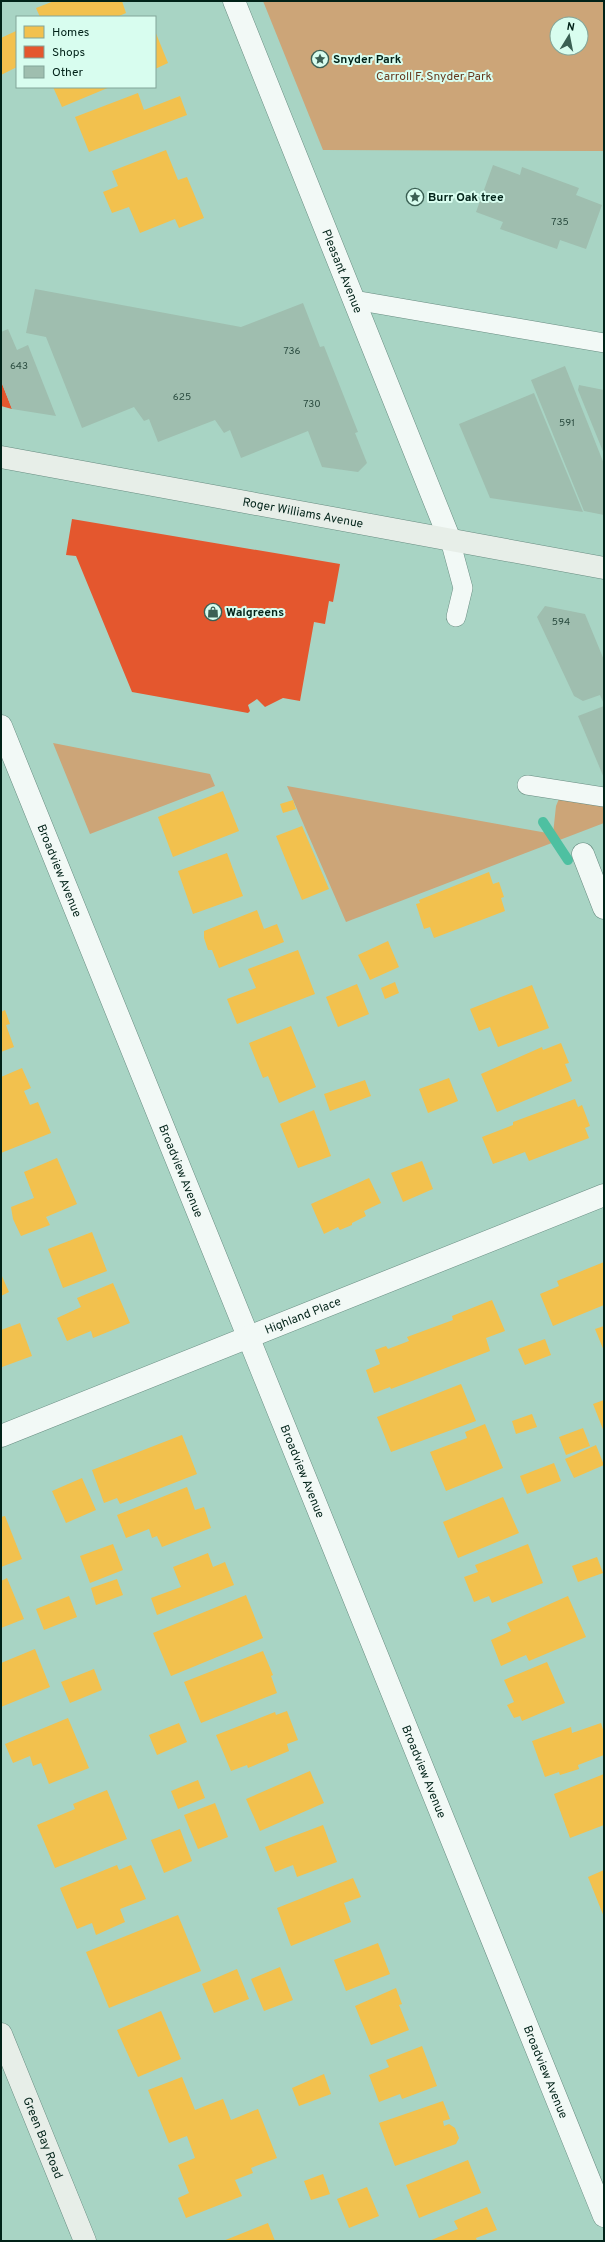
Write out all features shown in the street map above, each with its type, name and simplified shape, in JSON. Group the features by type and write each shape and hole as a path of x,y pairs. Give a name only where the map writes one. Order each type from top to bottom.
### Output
{"street":[{"name":"Pleasant Avenue","path":"234,1 450,540"},
{"name":"Roger Williams Avenue","path":"1,457 604,568"},
{"name":"Broadview Avenue","path":"1,726 604,2216"},
{"path":"583,854 604,908"},
{"name":"Highland Place","path":"1,1436 604,1195"},
{"name":"Green Bay Road","path":"1,2034 85,2241"}],"lane":[{"path":"354,300 604,343"},
{"path":"450,540 463,588 456,617"},
{"path":"527,785 604,797"}],"green space":[{"name":"Carroll F. Snyder Park","path":"263,1 604,1 604,151 323,150"},
{"path":"53,743 210,774 215,786 90,834"},
{"path":"287,786 553,834 556,806 561,794 604,804 604,823 346,922"}],"building: Homes":[{"path":"54,1 122,1 126,13 119,16 40,16 36,8"},
{"path":"16,31 16,68 1,75 1,38"},
{"path":"156,33 168,63 156,69"},
{"path":"53,88 108,88 62,107"},
{"path":"138,93 144,110 180,96 187,115 89,152 75,117"},
{"path":"166,150 178,180 187,177 204,218 179,228 175,219 140,233 129,207 112,213 103,192 118,186 112,171"},
{"path":"223,791 239,831 173,857 158,817"},
{"path":"293,800 296,809 283,813 280,804"},
{"path":"302,826 329,889 302,900 276,836"},
{"path":"227,853 243,896 193,914 178,871"},
{"path":"489,872 493,884 499,882 504,897 501,898 505,911 434,938 430,927 424,929 416,904 420,903 419,900"},
{"path":"257,910 264,929 277,924 284,942 219,968 212,950 208,950 204,938 204,931"},
{"path":"388,941 399,967 370,980 358,955"},
{"path":"298,950 315,994 237,1024 227,999 256,988 248,969"},
{"path":"395,982 399,993 385,999 381,988"},
{"path":"357,984 369,1014 338,1027 326,997"},
{"path":"532,985 549,1028 498,1047 490,1027 479,1031 470,1009"},
{"path":"5,1010 10,1024 6,1025 14,1047 1,1052 1,1012"},
{"path":"291,1026 316,1087 279,1103 268,1076 263,1078 249,1043"},
{"path":"561,1043 569,1063 565,1064 572,1081 497,1112 481,1074 542,1047 543,1050"},
{"path":"22,1068 31,1088 24,1091 30,1105 38,1102 51,1133 1,1153 1,1077"},
{"path":"449,1078 458,1101 428,1113 419,1089"},
{"path":"365,1080 371,1096 330,1111 324,1094"},
{"path":"575,1099 578,1107 582,1105 590,1126 585,1128 589,1138 529,1161 525,1152 493,1164 482,1137 513,1125 513,1122"},
{"path":"314,1110 331,1156 298,1168 280,1124"},
{"path":"57,1158 77,1204 46,1217 50,1225 21,1236 13,1219 11,1207 34,1198 24,1172"},
{"path":"422,1161 433,1189 403,1202 391,1173"},
{"path":"369,1178 381,1203 364,1211 366,1216 352,1223 352,1225 340,1230 338,1227 324,1234 311,1204"},
{"path":"92,1232 107,1271 63,1288 48,1249"},
{"path":"604,1262 604,1305 553,1326 540,1294 559,1286 557,1281"},
{"path":"1,1274 9,1292 1,1296"},
{"path":"113,1283 130,1323 93,1338 91,1331 67,1341 57,1318 81,1307 77,1298"},
{"path":"492,1300 505,1331 486,1338 490,1351 391,1389 390,1387 374,1393 366,1370 380,1364 375,1350 386,1346 388,1349 409,1341 407,1337 453,1320 452,1316"},
{"path":"20,1323 32,1356 2,1367 1,1330"},
{"path":"604,1326 604,1351 595,1329"},
{"path":"545,1339 551,1355 525,1365 518,1349"},
{"path":"461,1384 476,1421 391,1452 377,1417"},
{"path":"604,1400 604,1432 593,1404"},
{"path":"532,1414 537,1427 516,1434 512,1421"},
{"path":"485,1424 503,1468 446,1491 430,1452 467,1438 465,1432"},
{"path":"583,1428 590,1446 566,1455 559,1437"},
{"path":"182,1435 197,1474 120,1504 117,1498 104,1503 92,1470"},
{"path":"596,1445 604,1465 574,1478 565,1459"},
{"path":"554,1463 561,1481 527,1494 520,1476"},
{"path":"82,1478 96,1510 66,1523 52,1491"},
{"path":"187,1487 195,1510 204,1507 211,1528 162,1547 157,1536 152,1538 149,1529 126,1538 117,1515"},
{"path":"503,1497 519,1533 458,1558 443,1522"},
{"path":"5,1516 22,1559 1,1567 1,1517"},
{"path":"113,1544 123,1570 90,1583 80,1556"},
{"path":"528,1544 543,1583 492,1603 489,1596 474,1602 464,1577 478,1572 475,1565"},
{"path":"208,1553 213,1567 225,1562 234,1585 157,1615 151,1598 181,1587 173,1567"},
{"path":"597,1557 603,1573 578,1582 572,1566"},
{"path":"7,1578 24,1619 1,1628 1,1581"},
{"path":"117,1579 123,1595 96,1605 91,1588"},
{"path":"246,1595 263,1638 171,1676 153,1633"},
{"path":"69,1596 77,1617 44,1630 36,1609"},
{"path":"568,1596 586,1637 529,1661 526,1655 501,1666 491,1640 511,1631 507,1623"},
{"path":"35,1649 50,1687 1,1707 1,1663"},
{"path":"263,1651 273,1675 271,1676 277,1693 201,1723 184,1682"},
{"path":"547,1662 565,1703 522,1721 520,1716 514,1718 507,1705 514,1702 504,1680"},
{"path":"94,1669 102,1690 70,1703 61,1682"},
{"path":"287,1711 298,1740 287,1744 289,1751 248,1768 247,1765 231,1771 216,1735 275,1712 276,1715"},
{"path":"68,1718 89,1768 49,1784 41,1763 33,1766 30,1756 13,1763 5,1744"},
{"path":"179,1723 187,1742 157,1755 149,1735"},
{"path":"601,1723 604,1733 604,1755 578,1765 579,1769 560,1775 559,1772 545,1777 532,1741 571,1727 572,1733"},
{"path":"310,1771 324,1803 260,1831 246,1799"},
{"path":"604,1774 604,1825 570,1838 554,1794"},
{"path":"198,1780 205,1798 178,1809 171,1791"},
{"path":"107,1790 127,1839 55,1868 37,1825 75,1809 73,1804"},
{"path":"215,1803 228,1837 198,1849 184,1815"},
{"path":"323,1825 337,1862 297,1877 293,1865 275,1872 265,1847"},
{"path":"180,1829 192,1861 164,1873 151,1840"},
{"path":"117,1865 119,1870 131,1865 146,1899 120,1909 125,1922 96,1935 92,1923 77,1929 60,1888"},
{"path":"604,1870 604,1917 588,1877"},
{"path":"353,1878 361,1897 344,1903 351,1922 291,1946 277,1908"},
{"path":"178,1915 201,1971 109,2008 86,1952"},
{"path":"378,1943 390,1974 346,1991 334,1960"},
{"path":"280,1967 293,2000 264,2011 251,1979"},
{"path":"237,1969 249,1999 214,2013 202,1984"},
{"path":"396,1988 402,2004 399,2005 409,2030 371,2045 355,2006"},
{"path":"161,2011 181,2059 138,2077 117,2030"},
{"path":"422,2046 437,2086 402,2099 400,2094 379,2102 369,2075 389,2067 386,2060"},
{"path":"324,2074 331,2094 299,2106 292,2088"},
{"path":"182,2077 195,2110 223,2099 231,2120 258,2109 277,2158 251,2168 253,2173 235,2180 242,2196 186,2218 178,2198 189,2193 178,2165 195,2158 187,2136 169,2143 148,2090"},
{"path":"443,2101 450,2119 443,2121 444,2126 449,2124 455,2128 459,2138 456,2144 395,2166 379,2123"},
{"path":"468,2160 481,2193 419,2218 406,2185"},
{"path":"323,2174 330,2194 311,2200 304,2181"},
{"path":"367,2187 379,2216 349,2228 337,2199"},
{"path":"487,2207 497,2230 476,2238 477,2241 429,2241 458,2229 454,2221"},
{"path":"268,2223 275,2241 223,2241"}],"building: Shops":[{"path":"1,381 12,409 1,406"},
{"name":"Walgreens","path":"72,519 340,564 333,602 329,601 325,624 314,622 300,701 283,698 265,707 257,699 248,705 250,711 248,713 132,692 76,556 66,555"}],"building: Other":[{"path":"493,165 520,175 522,167 579,188 576,195 602,205 586,249 560,240 557,249 500,229 503,222 476,212"},
{"path":"35,289 241,327 303,303 320,347 324,346 358,432 355,433 367,463 358,472 322,467 308,431 241,458 230,430 224,433 215,420 158,442 149,419 144,421 134,407 82,428 46,337 26,333"},
{"path":"8,329 17,350 28,345 56,416 12,409 1,381 1,332"},
{"path":"565,366 604,464 604,515 584,511 531,380"},
{"path":"579,385 604,390 604,454 578,390"},
{"path":"534,393 583,512 490,498 459,424"},
{"path":"545,606 585,614 604,660 604,704 600,695 583,701 574,696 537,617"},
{"path":"604,706 604,778 578,716"}],"waterway":[{"path":"543,822 568,860"}],"place":[{"name":"Snyder Park","path":"320,59"},
{"name":"Burr Oak tree","path":"415,197"},
{"name":"Walgreens","path":"213,612"}]}
